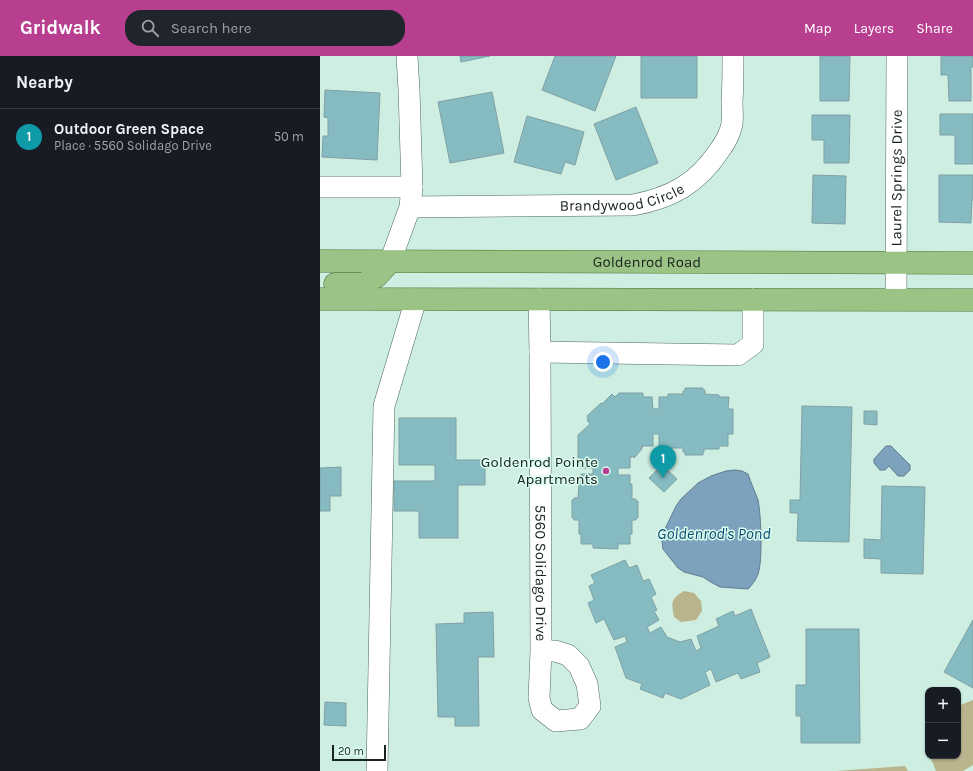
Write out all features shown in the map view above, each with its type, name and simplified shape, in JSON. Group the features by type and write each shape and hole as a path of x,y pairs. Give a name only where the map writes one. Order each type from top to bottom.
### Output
{"main road":[{"name":"Goldenrod Road","path":"320,261 973,263"},
{"path":"320,284 363,284 377,276 390,262"},
{"path":"320,299 969,299"}],"street":[{"path":"390,262 411,197 407,56"},
{"name":"Brandywood Circle","path":"320,187 411,197 450,206 634,205 663,198 687,186 696,178 714,160 726,141 732,123 733,56"},
{"name":"Laurel Springs Drive","path":"896,300 897,56"},
{"path":"377,771 384,406 416,299"},
{"name":"5560 Solidago Drive","path":"539,299 541,651"},
{"path":"540,352 738,354 753,344 754,300"}],"shaded area":[{"path":"684,591 694,593 701,601 702,611 696,620 681,622 674,617 672,608 673,601"},
{"path":"973,700 973,765 963,771 936,771 931,759 961,759 961,705"},
{"path":"905,766 908,771 836,771"}],"water":[{"path":"886,446 891,446 910,465 910,470 904,476 898,476 889,466 885,470 880,470 874,463 874,459"},
{"name":"Goldenrod's Pond","path":"735,470 748,474 758,500 759,507 761,526 760,567 756,578 748,589 720,587 703,577 684,572 678,568 663,549 662,541 664,531 681,499 698,483 711,476 726,471"}],"building":[{"path":"460,56 490,56 461,62"},
{"path":"555,56 616,56 595,111 542,90"},
{"path":"641,56 697,56 697,98 641,98"},
{"path":"820,56 850,56 849,101 820,101"},
{"path":"941,56 973,56 973,67 971,67 971,101 949,101 948,75 941,75"},
{"path":"325,90 380,93 377,160 322,157 323,136 328,136 328,118 324,117"},
{"path":"492,92 504,153 450,163 438,102"},
{"path":"636,107 658,163 616,180 594,124"},
{"path":"940,114 973,114 973,164 955,164 955,135 940,135"},
{"path":"812,115 850,115 849,163 824,163 824,140 812,140"},
{"path":"527,116 584,132 575,165 565,162 561,174 514,162"},
{"path":"813,175 846,176 845,224 812,223"},
{"path":"939,175 973,175 971,223 939,222"},
{"name":"Goldenrod Pointe Apartments","path":"685,388 703,388 703,390 705,390 705,394 719,395 719,397 729,397 728,409 733,409 733,434 728,434 728,446 719,446 719,449 704,449 703,455 685,455 683,448 668,448 668,446 659,446 659,434 653,434 653,446 641,446 643,447 641,448 642,449 634,458 632,456 631,458 630,457 630,468 618,468 618,475 630,475 630,484 632,484 632,499 636,499 636,501 638,501 638,518 636,518 636,520 632,520 630,544 618,544 618,549 593,548 593,544 581,544 579,520 574,520 574,518 572,518 572,500 574,500 574,498 578,498 579,484 581,484 581,474 593,474 593,468 581,468 581,458 578,458 578,435 590,424 587,420 587,416 612,394 615,397 619,393 643,393 643,397 652,397 653,409 659,409 659,397 668,397 668,394 683,394"},
{"path":"802,406 852,407 849,542 797,541 798,513 790,513 790,500 800,500"},
{"path":"864,411 877,411 877,425 864,424"},
{"path":"399,418 456,418 456,460 485,460 485,485 458,485 458,538 419,538 419,511 394,511 394,481 435,481 435,465 399,465"},
{"path":"662,465 677,479 664,492 649,478"},
{"path":"341,467 341,496 330,496 330,511 320,511 320,468"},
{"path":"882,486 925,487 923,574 881,573 881,559 864,558 864,539 881,540"},
{"path":"625,560 629,568 637,565 643,581 649,579 656,594 651,597 657,610 654,611 659,620 647,627 650,633 661,627 667,637 680,642 691,639 696,651 701,648 697,636 719,626 716,619 733,611 735,616 751,609 770,657 757,663 760,672 741,679 738,673 716,682 711,669 705,672 710,685 681,699 665,693 663,698 640,689 642,684 626,678 615,647 627,642 625,636 614,640 604,619 596,623 588,603 594,600 589,586 595,583 591,575"},
{"path":"493,612 494,657 478,657 479,726 455,726 455,717 438,717 436,624 464,623 464,613"},
{"path":"973,620 973,688 944,672"},
{"path":"806,629 859,629 860,743 801,743 801,716 796,716 796,685 806,685"},
{"path":"325,702 346,703 346,726 324,725"}],"place":[{"name":"Goldenrod Pointe Apartments","path":"606,471"},
{"name":"Outdoor Green Space","path":"663,478"}]}
